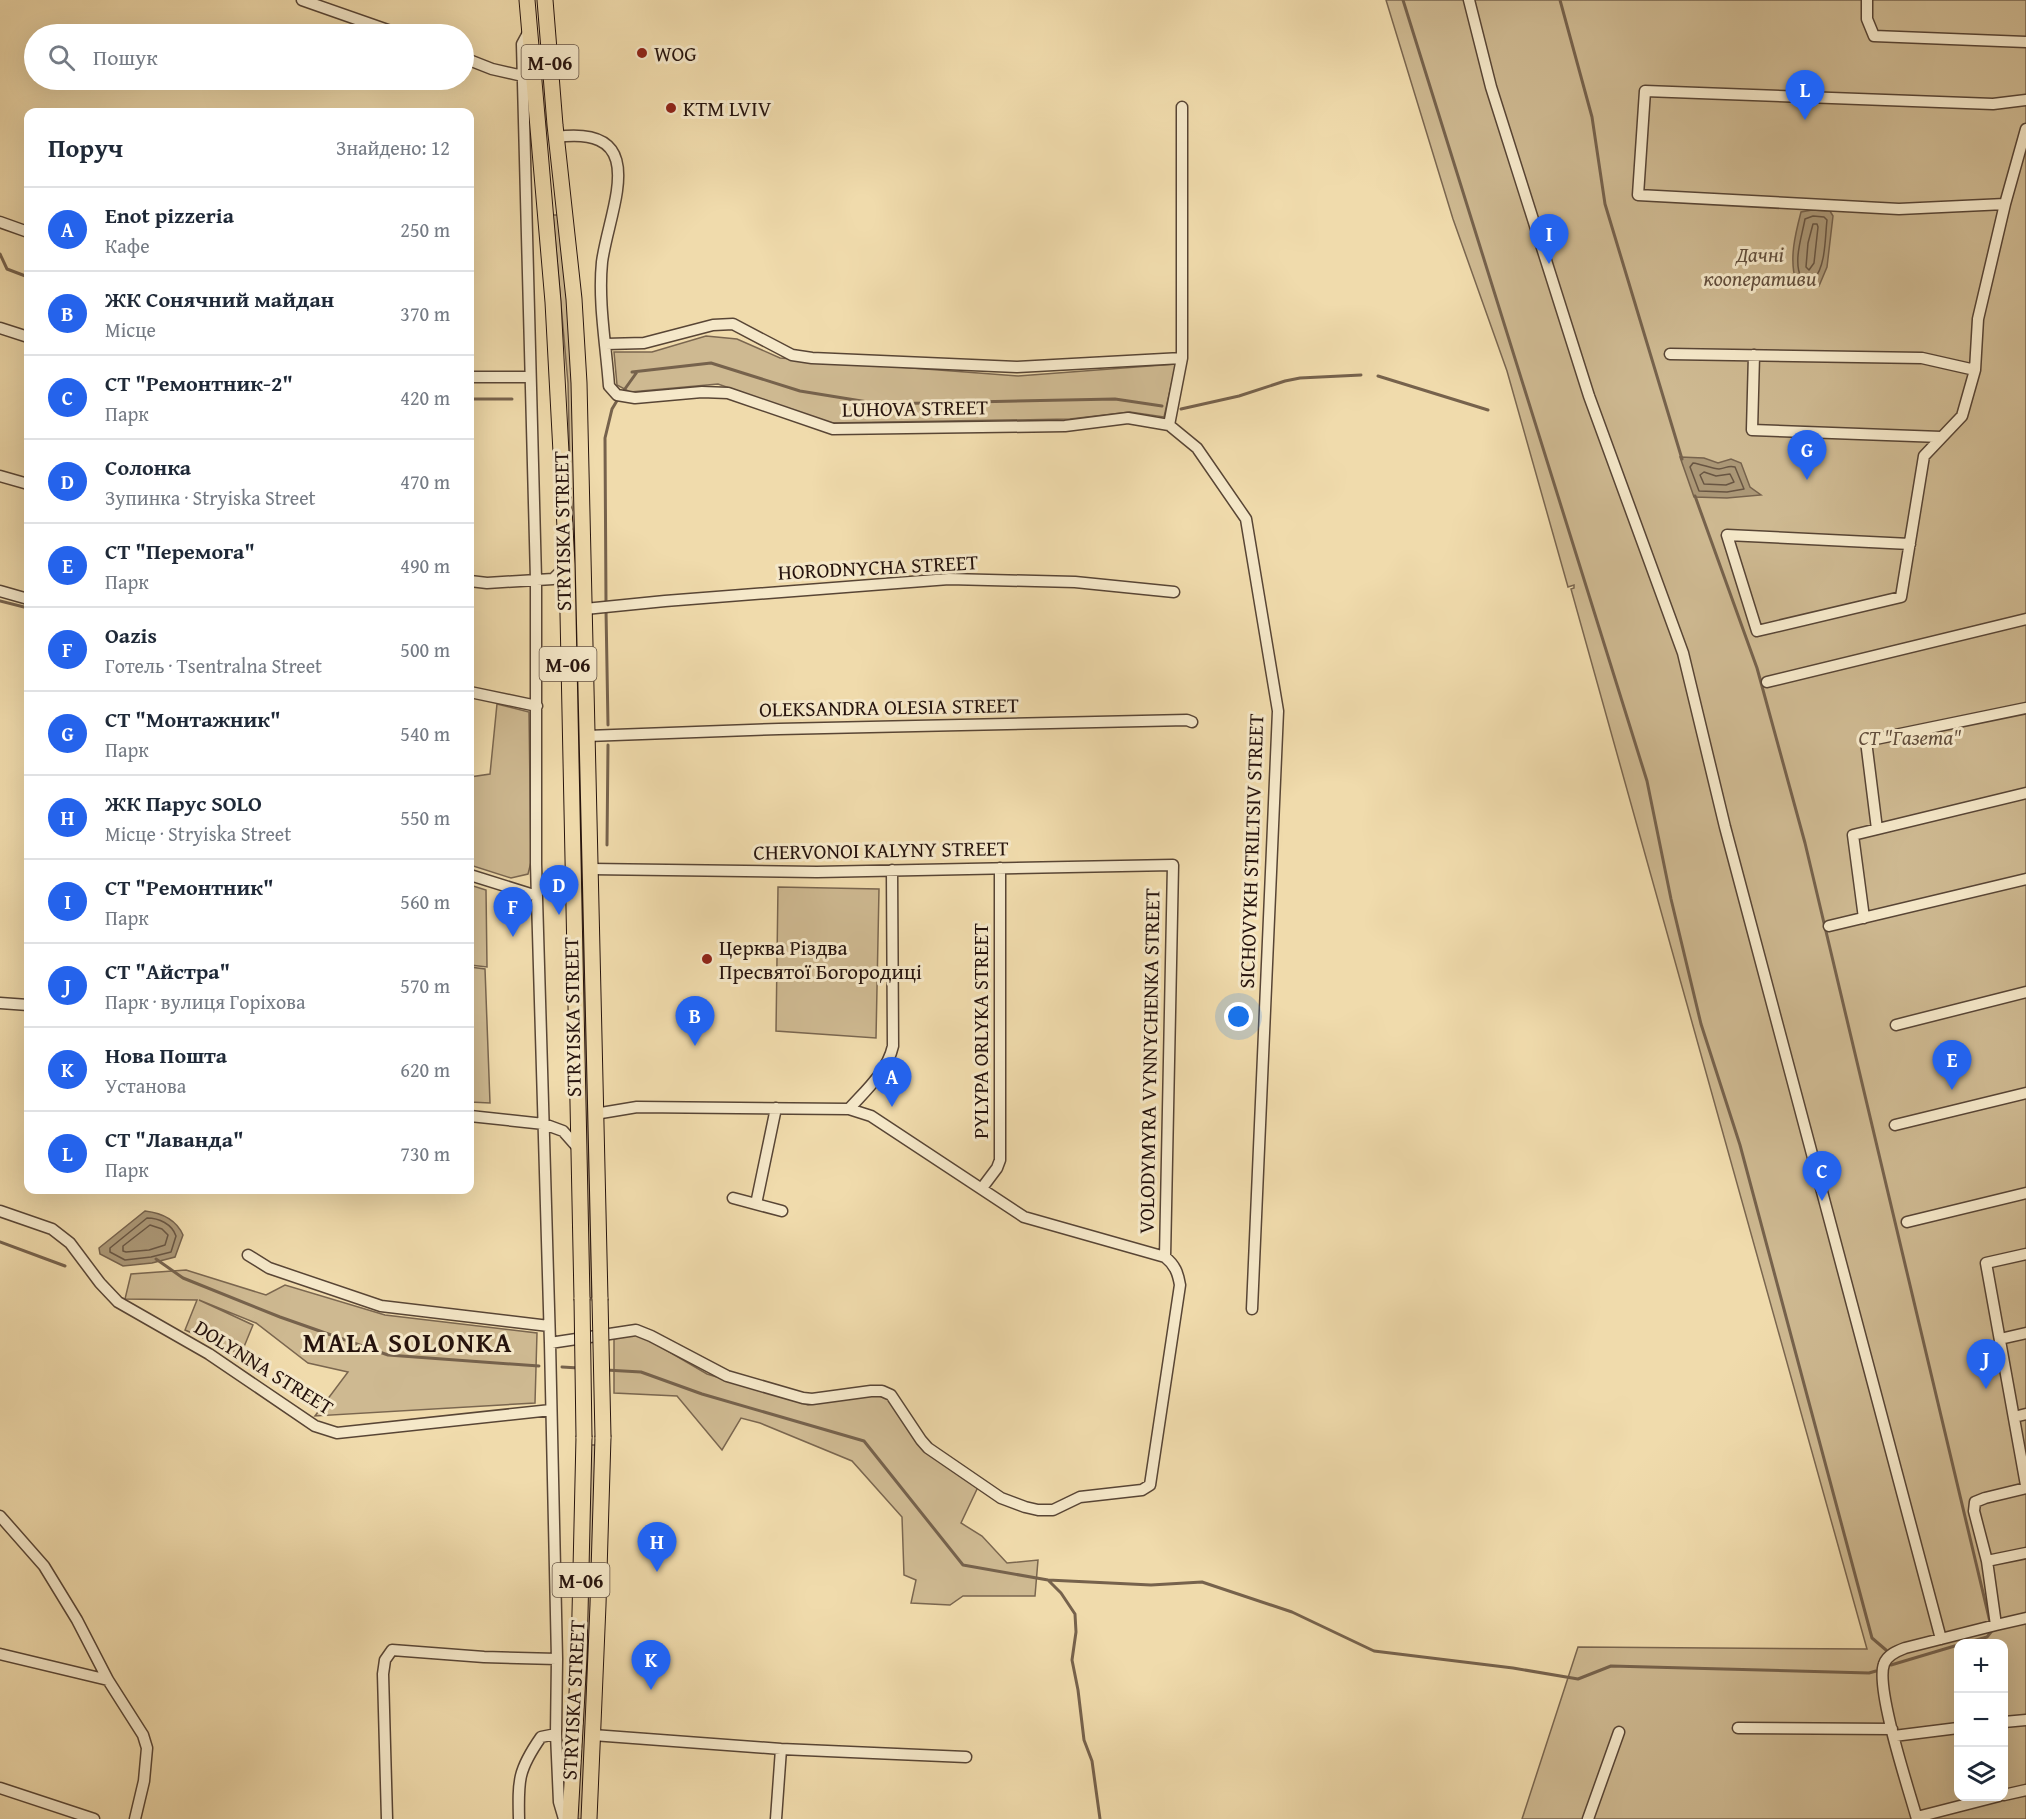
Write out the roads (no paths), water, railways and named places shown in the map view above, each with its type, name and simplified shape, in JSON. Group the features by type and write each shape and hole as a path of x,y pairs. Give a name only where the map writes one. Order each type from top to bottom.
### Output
{"highway":[{"name":"STRYISKA STREET","path":"527,0 553,302 567,566 584,1437 579,1657 570,1819"},
{"name":"STRYISKA STREET","path":"545,0 576,323 580,395 603,1437 589,1819"}],"street":[{"path":"302,0 326,4 375,24"},
{"path":"1469,0 1491,87 1589,396 1683,653 1728,839 1941,1639"},
{"path":"1867,0 1867,20 1874,36 2026,42"},
{"path":"529,31 522,45 530,376 540,579 537,896 550,1343 557,1659 556,1734 559,1802 564,1819"},
{"path":"474,62 492,69 523,76"},
{"path":"2005,204 1899,209 1638,195 1645,91 1993,104 2026,100"},
{"path":"1168,425 1182,358 1182,107"},
{"path":"1910,544 1727,535 1757,631 1901,597 1910,544 1924,456 1962,417 1975,370 1978,319 2005,204 2026,129"},
{"name":"LUHOVA STREET","path":"557,137 590,136 608,146 615,158 619,174 602,261 601,294 609,386 617,395 635,398 702,392 728,393 833,429 1065,426 1128,418 1168,425"},
{"path":"0,222 24,231"},
{"name":"LUHOVA STREET","path":"606,344 644,343 713,326 733,324 792,355 812,358 1017,367 1182,358"},
{"path":"0,328 24,336"},
{"path":"1670,354 1922,358 1975,370"},
{"path":"1754,355 1752,430 1941,437"},
{"path":"474,377 530,376"},
{"name":"SICHOVYKH STRILTSIV STREET","path":"1168,425 1197,448 1246,519 1278,711 1252,1309"},
{"path":"0,476 24,483"},
{"path":"474,581 487,583 557,577 567,566"},
{"path":"540,579 559,586 567,599"},
{"name":"HORODNYCHA STREET","path":"585,609 949,579 1076,582 1174,592"},
{"path":"0,591 24,597"},
{"path":"1767,682 2026,619"},
{"path":"474,693 537,706"},
{"path":"1877,829 1866,741 2026,708"},
{"name":"OLEKSANDRA OLESIA STREET","path":"587,736 791,728 1175,720 1192,722"},
{"path":"1864,918 1853,835 2026,793"},
{"name":"CHERVONOI KALYNY STREET","path":"590,869 806,872 1173,865"},
{"name":"VOLODYMYRA VYNNYCHENKA STREET","path":"1165,1257 1173,865"},
{"name":"PYLYPA ORLYKA STREET","path":"982,1188 997,1168 1000,1160 1000,868"},
{"path":"849,1109 884,1069 892,1046 892,870"},
{"path":"474,875 537,896"},
{"path":"1829,926 2026,879"},
{"path":"1896,1025 2026,992"},
{"path":"0,1003 24,1005"},
{"path":"1895,1125 2026,1093"},
{"path":"550,1343 636,1330 727,1376 803,1398 882,1391 891,1395 928,1448 1001,1498 1025,1507 1053,1510 1080,1497 1142,1490 1150,1485 1180,1285 1179,1274 1172,1262 1165,1257 1024,1217 871,1116 849,1109 637,1107 595,1114"},
{"path":"756,1204 776,1108"},
{"path":"563,1131 574,1123 578,1110"},
{"path":"474,1116 544,1124 563,1131 578,1148"},
{"path":"1907,1222 2026,1193"},
{"path":"733,1198 782,1211"},
{"name":"DOLYNNA STREET","path":"0,1211 52,1229 70,1243 100,1283 118,1302 209,1354 315,1426 337,1433 551,1410"},
{"path":"1996,1625 1987,1561 1974,1511 1975,1502 2026,1487 1986,1263 2026,1254"},
{"path":"248,1255 269,1268 381,1306 549,1326"},
{"path":"2000,1339 2026,1333"},
{"path":"2014,1417 2026,1413"},
{"path":"0,1516 44,1566 77,1620 108,1680 143,1736 147,1748 144,1781 135,1819"},
{"path":"1987,1561 2026,1553"},
{"path":"1983,1801 1917,1818 1893,1732 1883,1689 1882,1673 1887,1659 1898,1651 2026,1618"},
{"path":"387,1819 383,1674 386,1660 392,1650 484,1657 557,1659"},
{"path":"0,1654 108,1680"},
{"path":"2008,1722 2026,1720"},
{"path":"1738,1728 1893,1732 1954,1728"},
{"path":"1588,1819 1619,1732"},
{"path":"519,1819 520,1778 525,1759 541,1737 556,1734"},
{"path":"593,1735 781,1749 966,1757"},
{"path":"776,1819 781,1749"},
{"path":"0,1788 94,1819"},
{"path":"2008,1794 2026,1790"}],"water":[{"path":"1830,211 1833,216 1827,267 1819,286 1796,282 1793,265 1795,238 1801,212"},
{"path":"1680,457 1704,458 1718,463 1731,459 1741,463 1750,487 1761,495 1727,498 1694,497"},
{"path":"145,1211 168,1218 180,1229 183,1235 175,1257 152,1263 123,1266 100,1254 99,1248"}],"waterway":[{"path":"1403,0 1647,781 1671,899 1701,1024 1740,1145 1872,1638 1886,1650"},
{"path":"1560,0 1592,117 1605,204 1682,459"},
{"path":"0,254 7,269 24,275"},
{"path":"632,372 711,363 800,391 880,404 1115,399 1162,406"},
{"path":"622,393 637,372"},
{"path":"1181,409 1239,396 1300,378 1361,375"},
{"path":"1378,376 1488,410"},
{"path":"474,399 512,399"},
{"path":"606,603 605,438 612,409 618,399"},
{"path":"1695,496 1757,668 1805,843 1990,1622"},
{"path":"0,601 24,607"},
{"path":"606,610 608,725"},
{"path":"607,845 608,745"},
{"path":"0,1242 65,1266"},
{"path":"156,1259 183,1278 280,1317 388,1355 539,1366"},
{"path":"562,1367 579,1368"},
{"path":"606,1370 641,1372 702,1394 864,1441 963,1565 1048,1580 1151,1585 1202,1582 1292,1612 1374,1651 1513,1668 1578,1679 1611,1666 1869,1673 1876,1671"},
{"path":"1049,1581 1061,1593 1075,1614 1076,1632 1072,1660 1084,1740 1092,1761 1100,1819"},
{"path":"1980,1639 1987,1637 1991,1632"},
{"path":"1891,1665 1954,1646"}],"place":[{"name":"WOG","path":"642,53"},
{"name":"KTM LVIV","path":"671,108"},
{"name":"СТ \"Лаванда\"","path":"1805,120"},
{"name":"СТ \"Ремонтник\"","path":"1549,264"},
{"name":"СТ \"Монтажник\"","path":"1807,480"},
{"name":"Солонка","path":"559,915"},
{"name":"Oazis","path":"513,937"},
{"name":"Церква Різдва Пресвятої Богородиці","path":"707,959"},
{"name":"ЖК Сонячний майдан","path":"695,1046"},
{"name":"СТ \"Перемога\"","path":"1952,1090"},
{"name":"Enot pizzeria","path":"892,1107"},
{"name":"СТ \"Ремонтник-2\"","path":"1822,1201"},
{"name":"СТ \"Айстра\"","path":"1986,1389"},
{"name":"ЖК Парус SOLO","path":"657,1572"},
{"name":"Нова Пошта","path":"651,1690"}],"district":[{"name":"MALA SOLONKA","path":"408,1342"}],"park label":[{"name":"Дачні кооперативи","path":"1760,266"},
{"name":"СТ \"Газета\"","path":"1910,737"}]}
